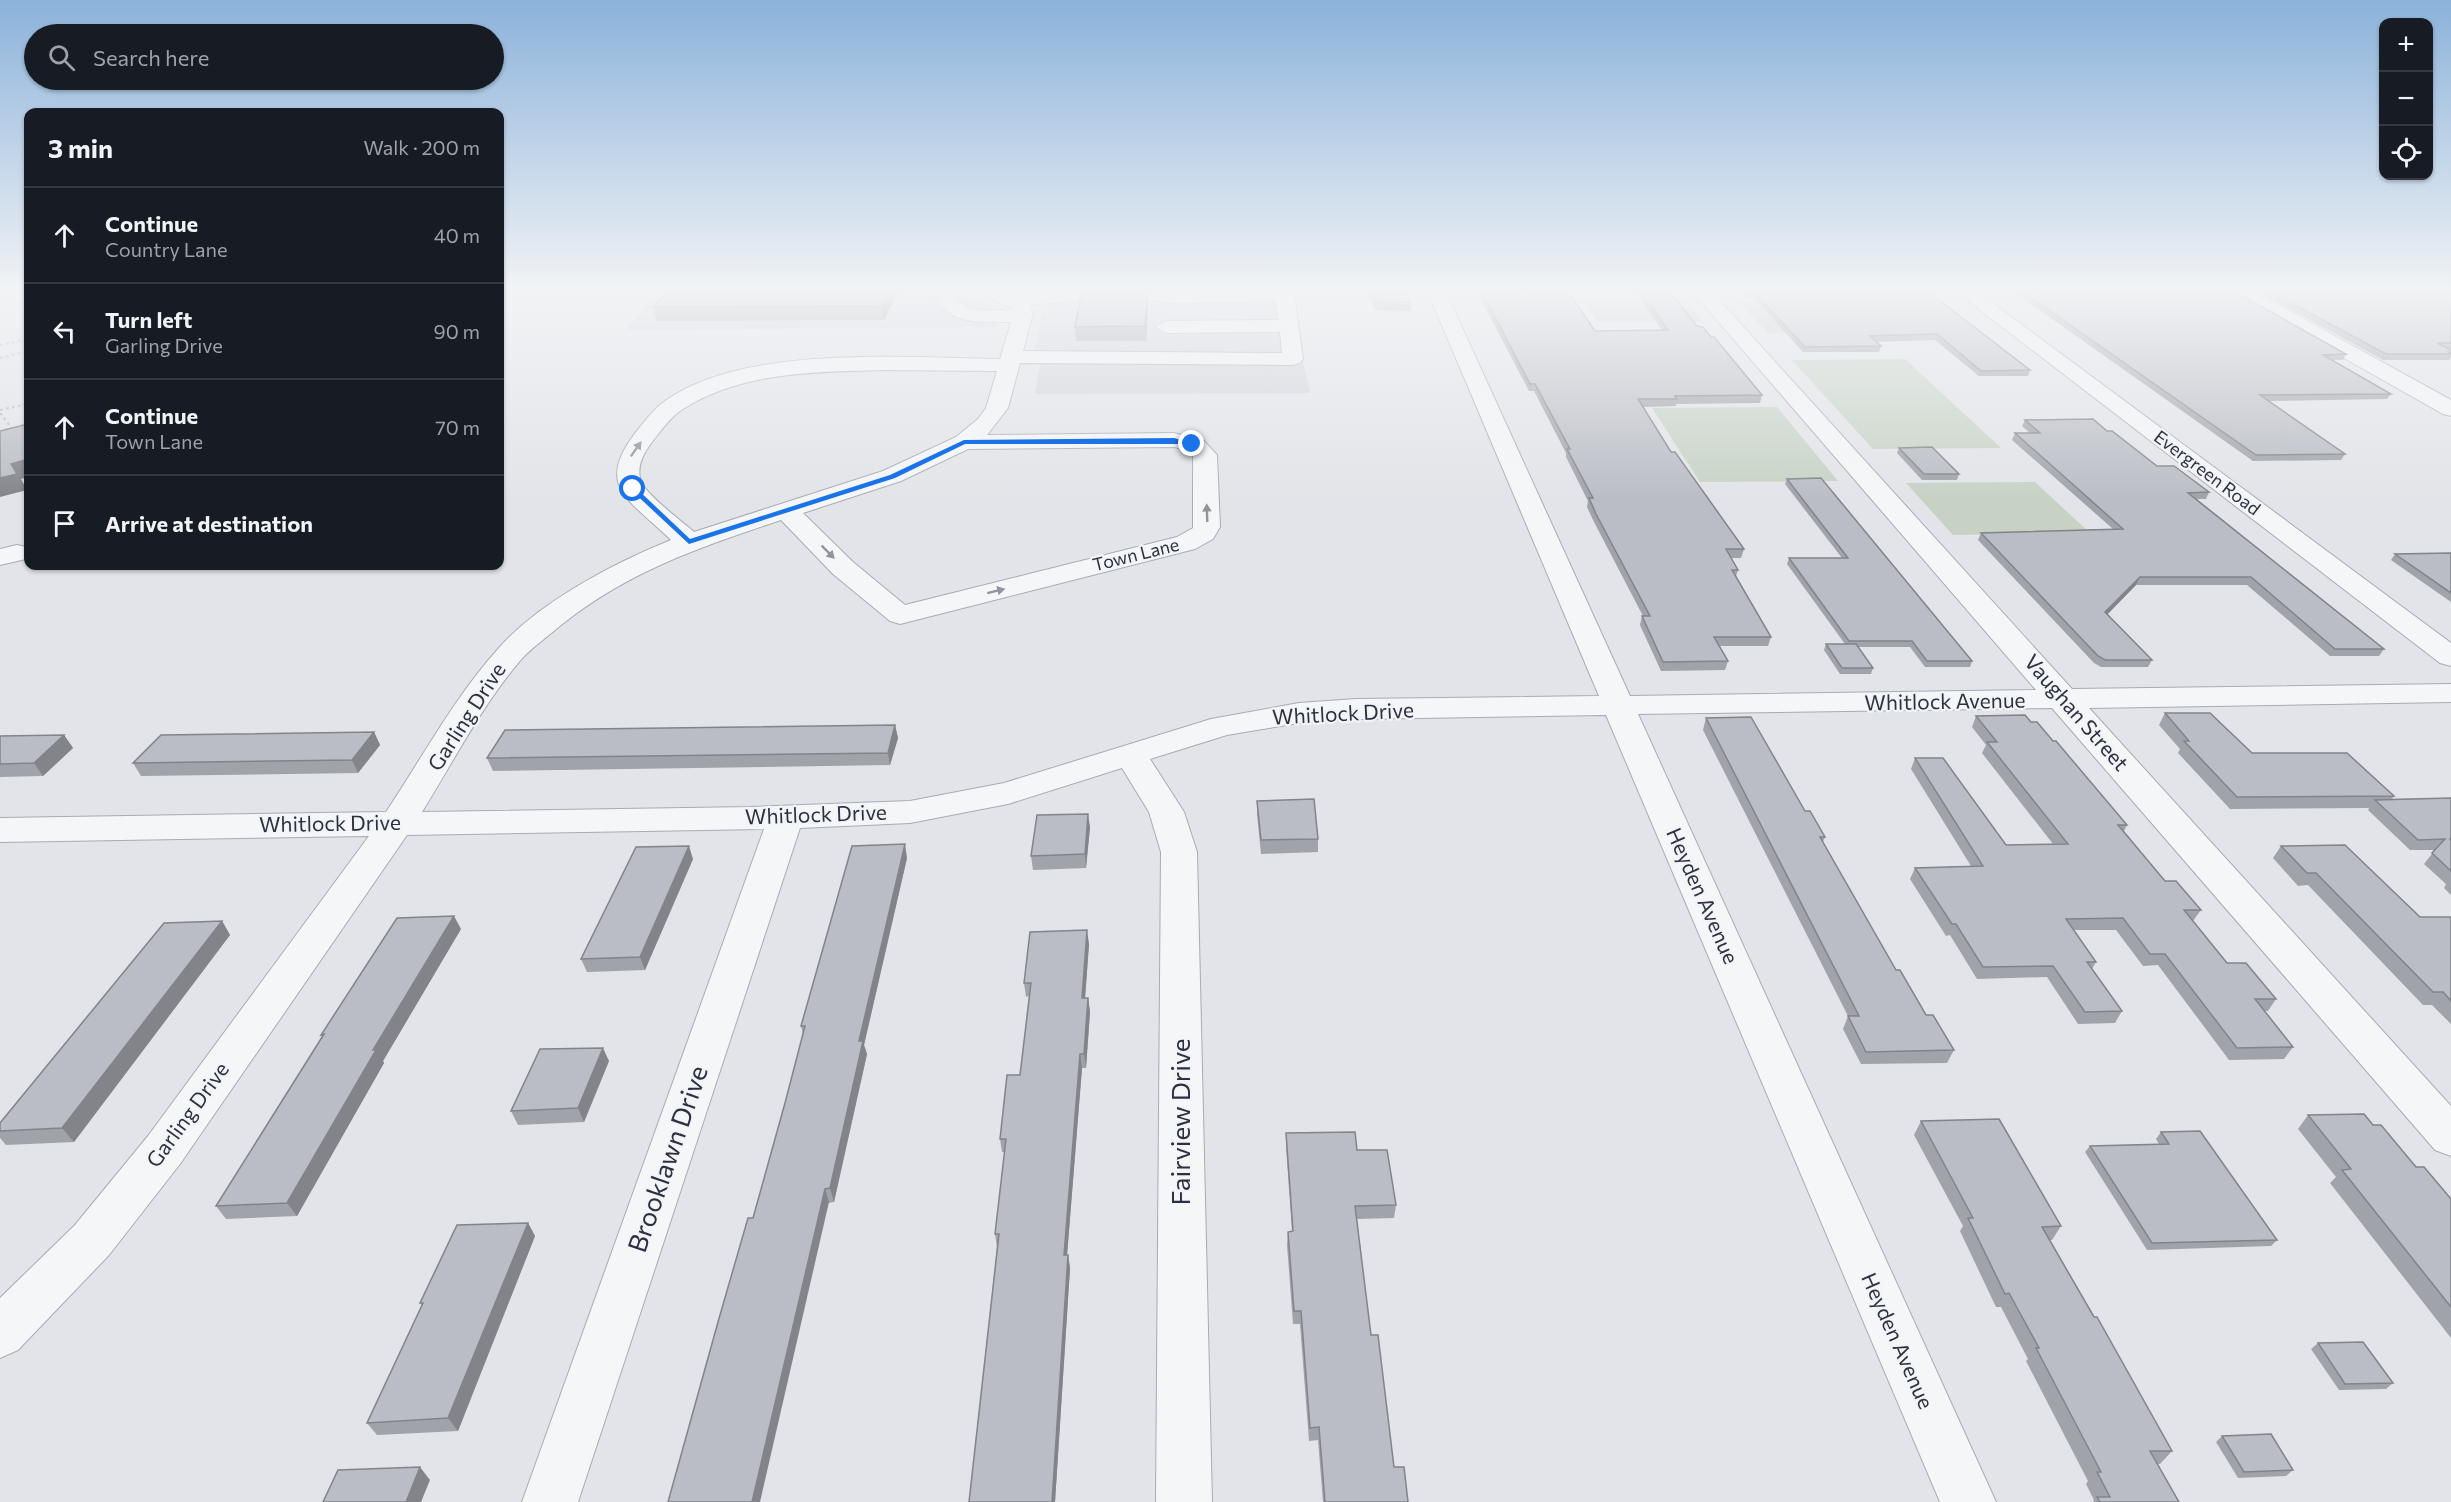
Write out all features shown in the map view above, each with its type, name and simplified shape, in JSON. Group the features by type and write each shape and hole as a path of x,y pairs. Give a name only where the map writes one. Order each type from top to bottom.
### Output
{"street":[{"path":"689,542 633,489 627,479 626,468 633,451 662,414 695,392 738,377 793,368 1015,360"},
{"name":"Heyden Avenue","path":"1467,360 1968,1502"},
{"name":"Vaughan Street","path":"1762,360 2451,1137"},
{"name":"Evergreen Road","path":"2056,360 2451,657"},
{"path":"2363,360 2451,409"},
{"name":"Garling Drive","path":"0,1333 92,1240 164,1150 397,823 489,679 529,635 565,606 638,563 689,542 892,476 964,442 986,424 997,408 1011,361"},
{"name":"Town Lane","path":"786,511 843,568 900,615 1186,543 1204,533 1207,526 1205,455 1202,449 1192,444 1174,440 964,442"},
{"name":"Whitlock Avenue","path":"1619,707 2451,693"},
{"name":"Whitlock Drive","path":"0,830 872,815 947,807 1008,793 1222,726 1299,713 1356,709 1619,707"},
{"name":"Fairview Drive","path":"1129,755 1146,775 1163,802 1179,852 1184,1502"},
{"name":"Brooklawn Drive","path":"550,1502 786,817"}],"path":[{"path":"17,435 0,411 24,405"}],"shaded area":[{"path":"1039,360 1303,360 1310,393 1035,394"},
{"path":"1792,360 1906,360 2001,448 1873,449"},
{"path":"1777,407 1838,481 1700,482 1652,408"},
{"path":"2035,482 2090,533 1953,535 1906,483"}],"building":[{"path":"1518,360 1733,360 1762,395 1675,396 1677,399 1638,399 1671,452 1675,452 1744,549 1726,549 1738,570 1732,570 1771,637 1714,637 1728,661 1663,662 1642,616 1650,616 1596,514 1589,498 1593,498 1567,449 1570,449 1535,384 1530,384"},
{"path":"1968,360 2017,360 2030,370 1981,371"},
{"path":"2120,360 2332,360 2391,394 2260,395 2345,454 2256,455"},
{"path":"2093,419 2157,466 2174,466 2209,492 2188,493 2384,649 2335,649 2251,577 2140,577 2105,612 2152,660 2105,660 2098,656 1981,533 2123,529 2015,433 2040,433 2025,420"},
{"path":"24,425 24,460 11,464 17,474 0,478 0,431"},
{"path":"1932,447 1959,474 1924,474 1899,448"},
{"path":"1821,478 1972,661 1927,661 1912,641 1849,641 1789,558 1848,558 1787,479"},
{"path":"2451,553 2451,593 2395,554"},
{"path":"1826,644 1856,644 1873,668 1842,668"},
{"path":"2165,713 2210,713 2252,753 2347,753 2394,796 2237,797 2184,741 2189,741"},
{"path":"2025,715 2031,722 2037,722 2053,741 2056,741 2127,825 2118,825 2165,881 2176,881 2201,910 2184,910 2227,963 2246,963 2276,999 2255,999 2293,1047 2237,1048 2165,954 2150,954 2123,918 2066,919 2096,962 2087,962 2122,1011 2085,1012 2053,966 1983,967 1956,924 1952,924 1915,868 1983,866 1915,758 1943,758 2006,845 2068,844 1987,742 1997,742 1976,716"},
{"path":"1751,717 1805,811 1810,811 1825,837 1820,837 1896,970 1900,970 1926,1015 1933,1015 1954,1050 1866,1052 1848,1016 1859,1016 1706,718"},
{"path":"895,725 888,753 487,758 505,730"},
{"path":"374,732 352,760 133,763 161,735"},
{"path":"64,735 34,763 0,764 0,736"},
{"path":"2451,798 2451,871 2432,853 2445,839 2418,840 2375,800"},
{"path":"1314,799 1318,839 1261,840 1257,801"},
{"path":"1088,814 1085,854 1031,856 1037,815"},
{"path":"905,844 859,1041 863,1041 830,1188 825,1189 752,1502 668,1502 748,1218 753,1218 805,1026 801,1026 852,846"},
{"path":"2345,845 2420,917 2451,917 2451,1001 2443,992 2433,992 2316,873 2307,873 2281,846"},
{"path":"689,846 640,957 581,959 636,847"},
{"path":"454,916 373,1050 376,1050 287,1203 216,1206 324,1034 321,1035 397,918"},
{"path":"222,921 62,1128 0,1131 0,1123 164,923"},
{"path":"1087,930 1082,998 1088,998 1084,1054 1080,1054 1064,1255 1068,1255 1052,1502 969,1502 999,1234 995,1234 1006,1139 1000,1139 1007,1075 1020,1075 1031,983 1024,983 1030,932"},
{"path":"603,1048 578,1108 511,1111 540,1049"},
{"path":"2364,1114 2373,1125 2381,1125 2416,1167 2424,1167 2451,1199 2451,1307 2342,1170 2351,1169 2308,1115"},
{"path":"1999,1119 2061,1226 2042,1227 2094,1317 2097,1317 2172,1451 2150,1451 2179,1502 2100,1502 2097,1497 2110,1497 2097,1472 2101,1472 2036,1348 2039,1348 2009,1293 2005,1294 1968,1218 1973,1218 1921,1121"},
{"path":"2200,1131 2277,1240 2152,1243 2090,1146 2169,1144 2161,1132"},
{"path":"1355,1132 1357,1150 1387,1150 1396,1205 1355,1206 1371,1335 1378,1335 1394,1467 1404,1467 1408,1502 1325,1502 1319,1427 1310,1428 1301,1311 1294,1311 1288,1232 1293,1231 1286,1133"},
{"path":"528,1223 448,1418 367,1423 457,1225"},
{"path":"2363,1342 2393,1383 2345,1384 2318,1343"},
{"path":"2271,1434 2293,1470 2244,1472 2222,1436"},
{"path":"420,1467 406,1502 323,1502 338,1470"}],"route":[{"path":"633,489 689,542 854,490 934,459 964,442 1174,440 1192,444"}]}
